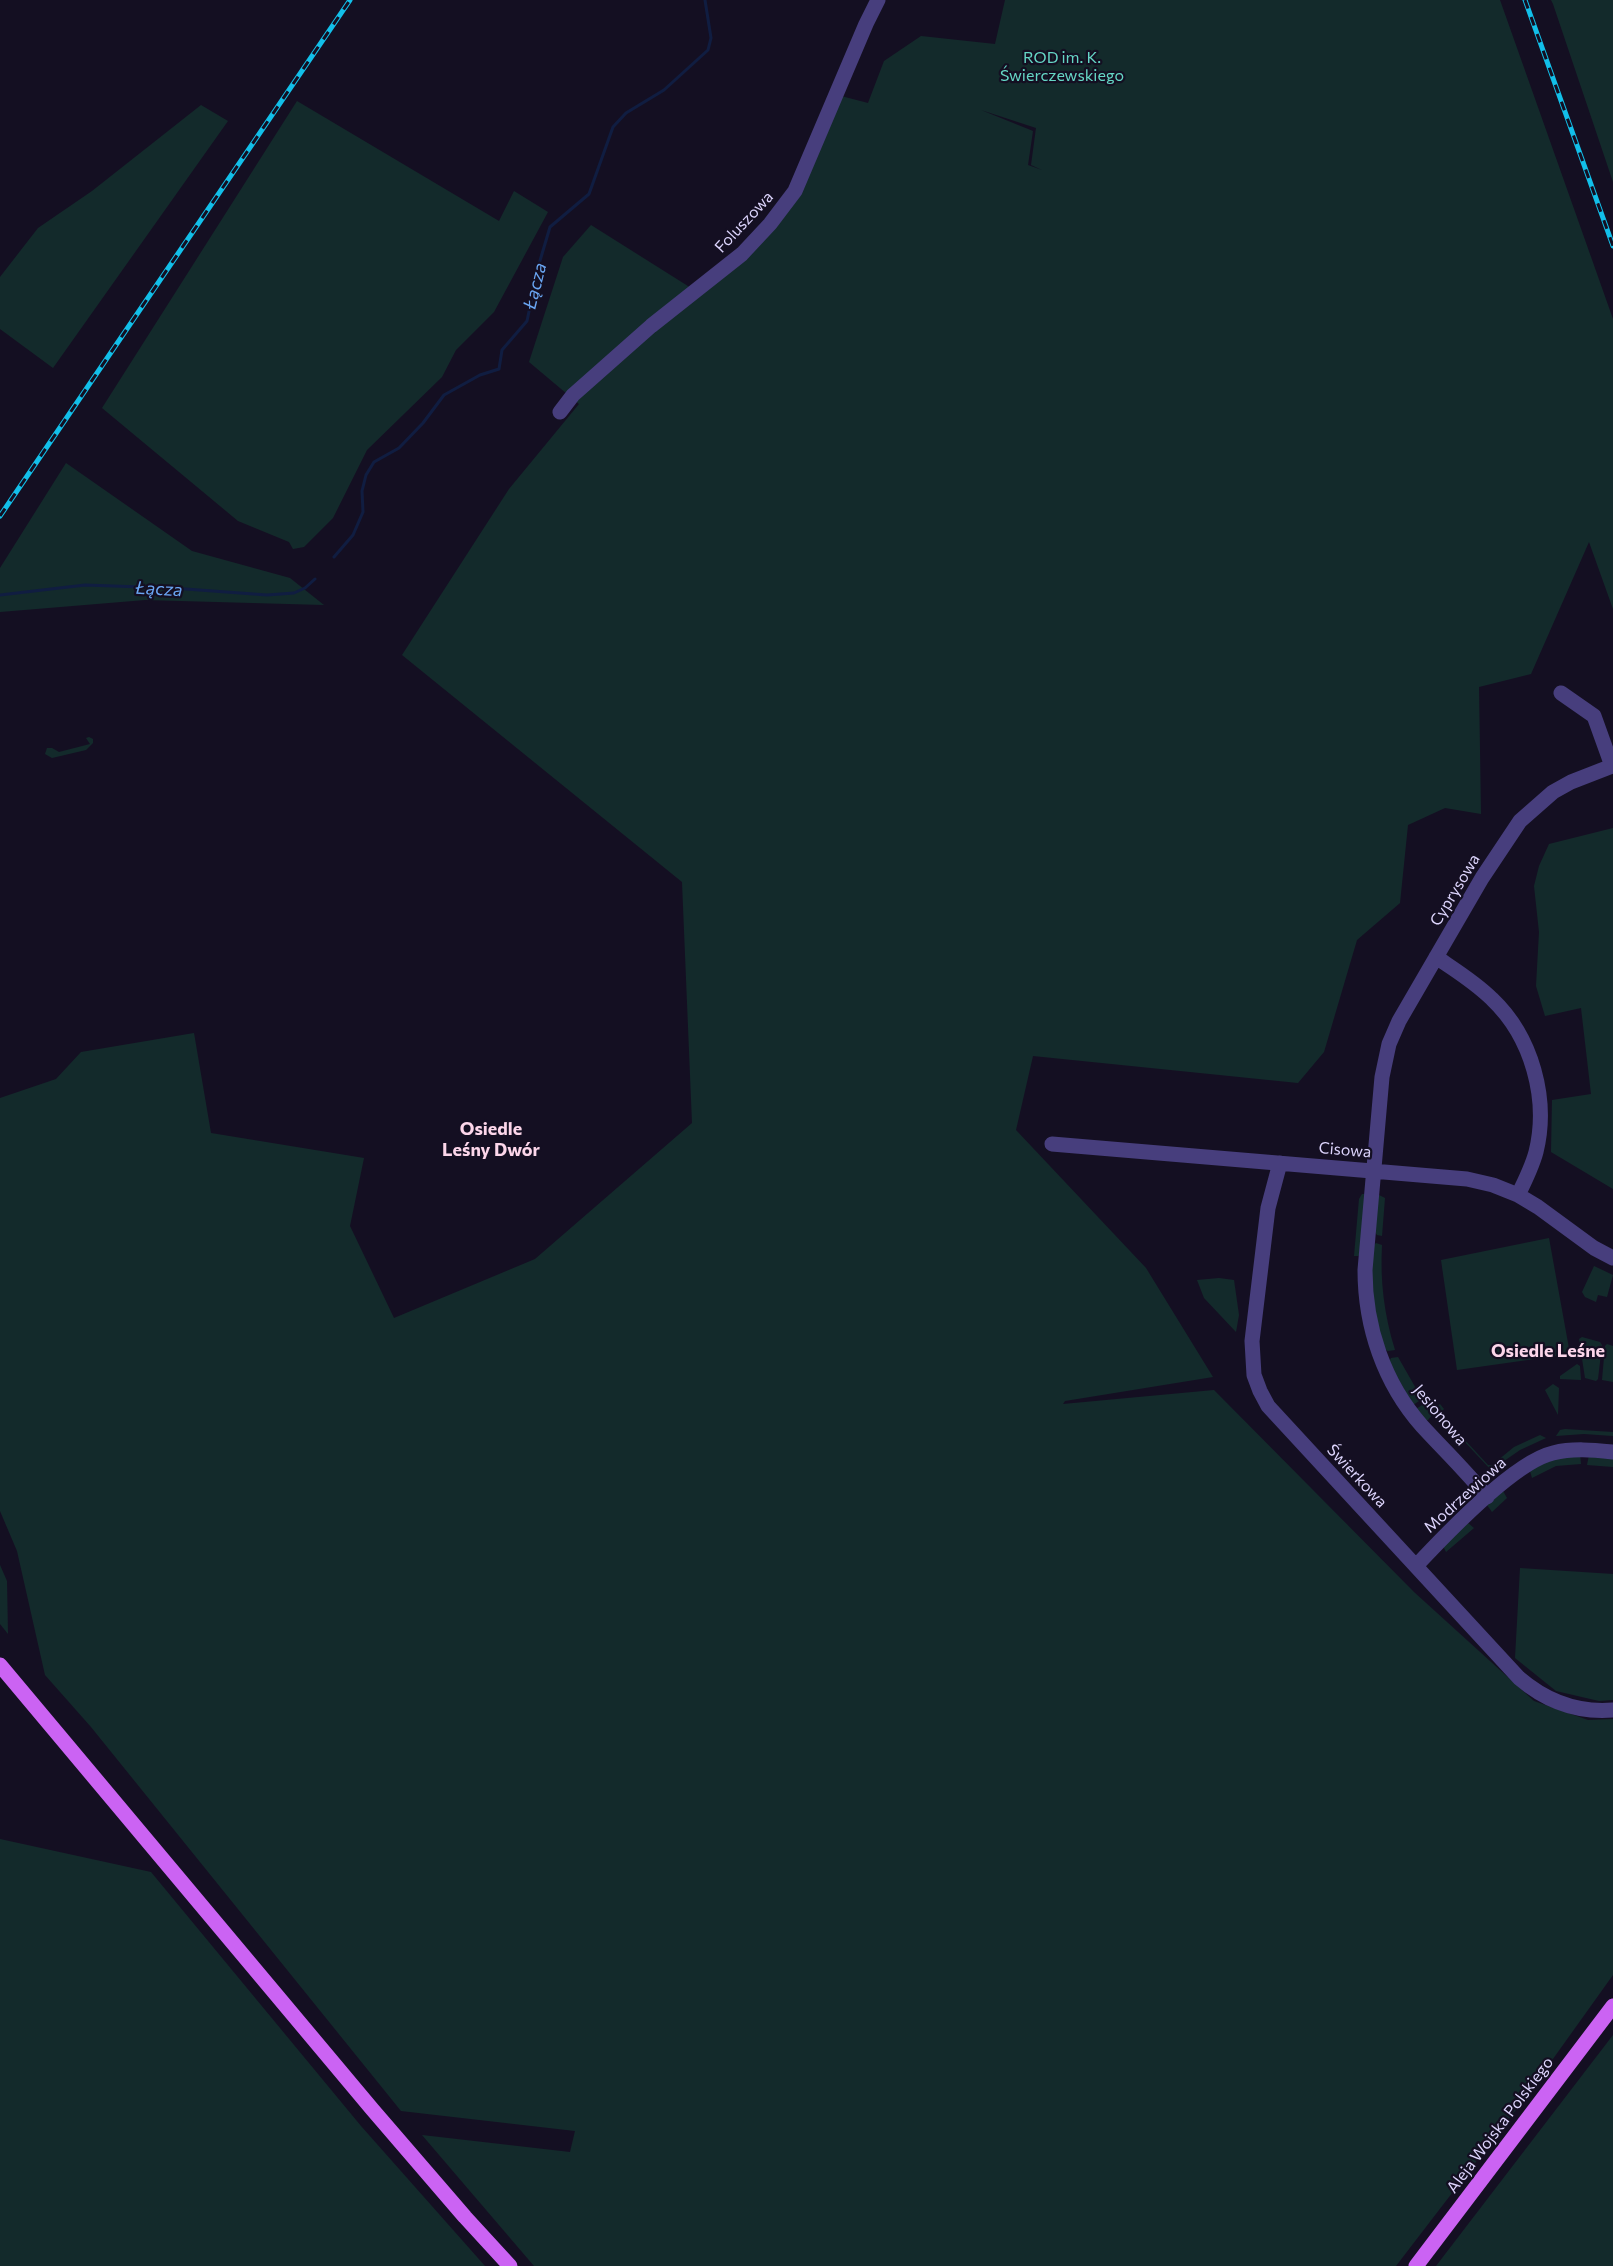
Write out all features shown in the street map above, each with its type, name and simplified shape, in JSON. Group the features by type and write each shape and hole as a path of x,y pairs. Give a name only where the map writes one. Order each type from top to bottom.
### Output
{"main road":[{"path":"0,1665 372,2109 510,2266"},
{"name":"Aleja Wojska Polskiego","path":"1416,2266 1613,2006"}],"street":[{"name":"Foluszowa","path":"560,412 573,395 651,326 742,254 770,224 795,191 878,0"},
{"name":"Cyprysowa","path":"1374,1170 1382,1077 1389,1044 1436,957 1494,859 1520,821 1553,792 1571,782 1612,766 1594,716 1561,693"},
{"path":"1436,957 1483,990 1502,1010 1514,1026 1532,1065 1539,1094 1539,1140 1531,1170 1518,1195"},
{"name":"Cisowa","path":"1052,1144 1467,1179 1493,1185 1518,1195 1594,1248 1613,1258"},
{"name":"Świerkowa","path":"1280,1163 1265,1229 1252,1341 1254,1375 1260,1391 1274,1413 1519,1678 1550,1700 1575,1708 1613,1710"},
{"name":"Jesionowa","path":"1374,1170 1365,1285 1369,1318 1378,1351 1391,1380 1409,1409 1487,1497"},
{"name":"Modrzewiowa","path":"1416,1566 1487,1497 1533,1460 1574,1450 1613,1452"}],"green space":[{"name":"ROD im. K. Świerczewskiego","path":"1005,0 1500,0 1613,319 1613,609 1589,542 1531,674 1479,687 1481,814 1445,808 1408,825 1400,903 1357,940 1324,1052 1298,1083 1033,1056 1016,1130 1146,1268 1213,1377 1065,1401 1063,1404 1214,1390 1414,1592 1534,1701 1588,1720 1613,1719 1613,1975 1525,2098 1396,2266 534,2266 422,2135 570,2152 575,2131 401,2111 91,1727 45,1675 17,1551 0,1511 0,1098 56,1079 81,1052 194,1033 211,1133 364,1158 350,1226 394,1318 535,1259 692,1123 682,882 402,655 509,489 579,404 529,362 563,257 591,225 699,293 779,216 841,96 868,103 884,61 921,36 995,44","holes":["981,110 1036,128 1031,165 1042,170 1028,165 1033,131"]},
{"path":"1551,0 1613,0 1613,182 1553,4"},
{"path":"297,101 499,221 514,191 548,212 494,312 456,350 442,377 367,450 333,518 304,547 293,549 289,542 238,521 102,408"},
{"path":"201,105 228,121 53,368 0,329 0,277 38,228 92,191"},
{"path":"66,463 192,551 290,578 324,605 145,600 0,612 0,568"},
{"path":"86,738 93,739 93,743 86,750 52,758 45,754 47,748 59,752 90,744"},
{"path":"1613,828 1613,1189 1551,1152 1552,1100 1591,1094 1581,1008 1545,1016 1536,986 1539,932 1534,886 1539,866 1549,844"},
{"path":"1362,1194 1367,1194 1361,1254 1354,1256 1359,1199"},
{"path":"1377,1194 1385,1198 1382,1236 1377,1235 1374,1231"},
{"path":"1549,1238 1570,1354 1457,1370 1441,1260"},
{"path":"1376,1243 1382,1245 1384,1298 1395,1350 1383,1349 1371,1290 1372,1247"},
{"path":"1594,1266 1613,1275 1607,1297 1598,1295 1596,1302 1585,1297 1582,1292"},
{"path":"1219,1278 1234,1280 1239,1315 1236,1332 1204,1298 1197,1280"},
{"path":"1582,1337 1600,1342 1602,1345 1596,1381 1585,1378 1579,1339"},
{"path":"1607,1344 1613,1346 1613,1382 1602,1380"},
{"path":"1398,1357 1422,1399 1413,1405 1389,1362 1391,1358"},
{"path":"1577,1364 1580,1366 1581,1380 1560,1379 1560,1376"},
{"path":"1553,1384 1559,1388 1558,1415 1545,1390"},
{"path":"1425,1403 1433,1414 1425,1421 1416,1409"},
{"path":"1440,1404 1444,1409 1440,1413 1488,1465 1492,1465 1514,1447 1540,1435 1546,1438 1520,1450 1491,1470 1434,1409"},
{"path":"1560,1430 1613,1432 1613,1436 1584,1434 1556,1436"},
{"path":"1580,1454 1581,1464 1556,1466 1532,1478 1530,1471 1544,1461"},
{"path":"1589,1455 1613,1457 1613,1467 1587,1465"},
{"path":"1503,1491 1507,1498 1492,1512 1487,1505"},
{"path":"1468,1523 1474,1528 1446,1552 1443,1546"},
{"path":"0,1565 7,1581 8,1634 0,1624"},
{"path":"1520,1568 1613,1574 1613,1700 1599,1701 1556,1691 1515,1658"},
{"path":"0,1839 151,1872 361,2126 485,2266 0,2266"},
{"path":"1613,2035 1613,2266 1436,2266"}],"waterway":[{"name":"Łącza","path":"334,557 353,535 363,512 362,491 366,475 374,462 399,448 423,423 444,395 480,375 499,369 502,350 527,321 539,264 550,227 589,194 613,127 626,113 664,90 708,50 711,38 705,0"},
{"name":"Łącza","path":"0,595 85,585 267,595 294,593 305,588 315,579"}],"railway":[{"path":"0,516 350,0"},
{"path":"1525,0 1613,246"}],"district":[{"name":"Osiedle Leśny Dwór","path":"491,1139"},
{"name":"Osiedle Leśne","path":"1548,1351"}]}
